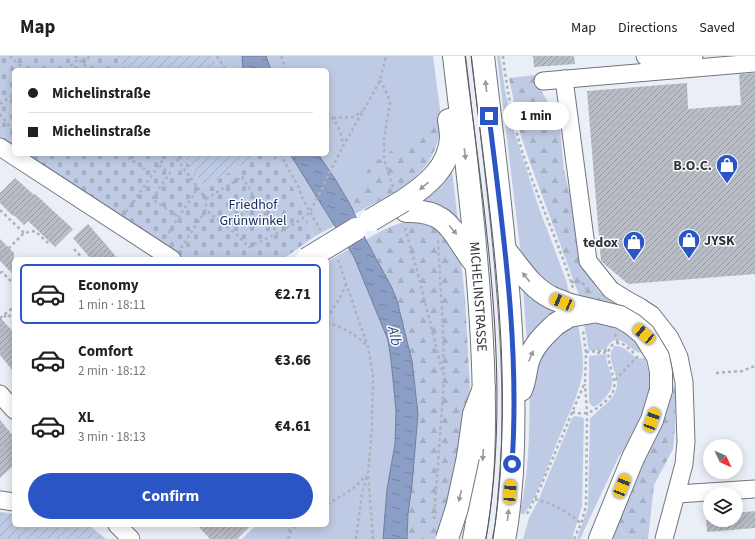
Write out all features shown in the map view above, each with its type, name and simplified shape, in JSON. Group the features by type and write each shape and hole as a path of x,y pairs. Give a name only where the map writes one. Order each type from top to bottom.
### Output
{"main road":[{"name":"MICHELINSTRASSE","path":"483,56 510,301 514,406 510,492 504,539"},
{"name":"MICHELINSTRASSE","path":"455,65 478,266 482,321 484,450 479,508 474,539"},
{"path":"310,257 371,220 405,206 440,169 448,154 451,137 448,108 449,92 455,65"},
{"path":"405,206 438,217 444,221 458,236 465,250 478,266"},
{"path":"505,250 528,280 538,290 552,298 595,312"},
{"path":"514,406 525,381 531,352 542,337 556,324 569,316 595,312 608,313 620,317 632,324 644,334 658,357 662,372 660,390 652,420 633,458 600,539"},
{"path":"446,539 457,508 468,458 474,414 484,388"},
{"path":"584,532 633,458"}],"street":[{"path":"645,56 649,60 694,56"},
{"path":"543,81 755,63"},
{"path":"564,79 588,260 611,290 652,315 670,338 679,357 684,382 686,442 684,464 664,539"},
{"path":"0,147 12,155"},
{"path":"14,156 118,224 176,254"},
{"path":"0,394 12,408"},
{"path":"677,494 755,489"},
{"path":"0,500 12,502"},
{"path":"119,527 131,539"}],"path":[{"path":"10,56 23,68"},
{"path":"75,56 88,68"},
{"path":"83,63 90,56"},
{"path":"217,56 225,68"},
{"path":"281,56 285,68"},
{"path":"206,210 226,225 249,247 277,233 310,212 343,146 364,111 380,80 386,56"},
{"path":"68,68 78,59"},
{"path":"0,104 12,95"},
{"path":"333,118 345,119 353,117 364,111"},
{"path":"0,114 12,129"},
{"path":"329,115 338,126 342,135 343,146"},
{"path":"126,156 152,174"},
{"path":"118,224 166,156"},
{"path":"174,156 206,200 206,210 176,254"},
{"path":"281,156 320,228"},
{"path":"159,165 170,173 152,200 179,217"},
{"path":"206,200 242,177 277,233"},
{"path":"165,238 198,188"},
{"path":"226,225 259,204"},
{"path":"0,210 24,233"},
{"path":"0,257 24,233 35,231 49,244"},
{"path":"434,522 444,379 438,235"},
{"path":"74,249 81,257"},
{"path":"339,261 368,347 373,375 372,429 368,473 373,539"},
{"path":"0,273 2,272 12,282"},
{"path":"329,315 340,298 346,284"},
{"path":"0,318 12,309"},
{"path":"4,315 7,318 12,314"},
{"path":"329,323 359,337 368,347"},
{"path":"572,412 579,414 597,409 610,396 614,388 614,380 609,351 613,344 620,343 640,356 614,380"},
{"path":"586,352 609,351"},
{"path":"716,373 742,372 755,366"},
{"path":"584,532 586,506 587,413 585,382"},
{"path":"329,503 357,486 368,473"},
{"path":"356,539 362,493 368,473"},
{"path":"535,500 545,502 568,512 584,532"},
{"path":"286,527 291,532"},
{"path":"288,539 295,527"},
{"path":"574,539 584,532"}],"green space":[{"path":"0,56 117,56 125,68 12,68 12,150 0,142"},
{"path":"117,56 212,56 220,68 125,68"},
{"path":"212,56 433,56 441,117 370,165 351,206 355,214 314,237 305,216 305,210 276,156 329,156 329,68 220,68"},
{"path":"497,56 500,56 505,90 514,131 539,208 566,280 570,296 555,293 521,255"},
{"path":"536,75 538,86 559,119 564,170 589,275 594,285 600,292 616,304 580,298 529,160 521,136 509,78"},
{"path":"441,117 439,137 433,154 425,167 401,188 355,214 351,206 370,165"},
{"name":"Friedhof Grünwinkel","path":"22,156 183,156 204,187 258,156 276,156 305,210 305,216 314,237 286,257 179,257"},
{"path":"183,156 258,156 204,187"},
{"path":"451,163 458,221 414,202"},
{"path":"419,219 441,226 461,261 465,298 470,389 469,406 458,469 436,539 407,539 418,414 412,361 397,300 366,240 391,226"},
{"path":"349,249 354,257 388,340 396,410 395,444 387,489 383,539 242,539 254,527 329,527 329,261"},
{"path":"523,286 561,308 527,345"},
{"path":"592,322 607,325 621,331 633,340 642,353 637,352 620,340 615,340 606,349 589,351 584,323"},
{"path":"571,323 578,325 581,344 583,371 580,385 543,479 534,499 523,515 520,512 524,495 528,460 530,372 533,362"},
{"path":"615,346 623,348 636,357 645,358 650,376 649,405 629,445 619,456 580,539 577,539 588,507 590,419 606,404 614,395 616,390 617,380 611,359 612,350"},
{"path":"606,354 612,377 612,387 604,399 594,407 589,402 589,356"},
{"path":"675,386 675,427 673,449 654,485 648,539 628,539 614,521 671,389"},
{"path":"575,416 582,417 584,419 582,506 572,539 523,539 529,518 538,501 572,418"},
{"path":"619,505 619,527 628,539 604,539"},
{"path":"0,512 12,514 12,527 91,527 106,539 0,539"}],"water":[{"path":"242,56 266,56 270,68 243,68"},
{"name":"Alb","path":"291,156 319,156 351,206 366,240 397,300 412,361 418,414 407,539 383,539 387,489 395,444 396,410 391,360 388,340 354,257"}],"building":[{"path":"533,56 574,56 575,64 534,67"},
{"path":"755,73 755,274 628,284 601,261 587,91 687,83 688,109 741,105 739,74"},
{"path":"15,178 73,229 55,247 28,221 24,225 0,203 0,193"},
{"path":"88,224 116,257 89,257 73,238"},
{"path":"0,239 14,253 14,257 12,257 12,273 0,261"},
{"path":"0,317 12,331 12,370 0,355"},
{"path":"0,420 12,435 12,467 0,478"},
{"path":"755,511 755,528 707,532 707,527 743,527 743,512"},
{"path":"199,527 249,527 237,539 210,539"}],"tram line":[{"path":"465,56 487,236 493,297 496,358 497,419 494,479 486,539"},
{"path":"471,56 490,211 502,366 500,470 493,539"}],"place":[{"name":"B.O.C.","path":"727,184"},
{"name":"JYSK","path":"689,260"},
{"name":"tedox","path":"634,262"}],"route":[{"path":"489,116 510,301 514,406 512,464"}]}
